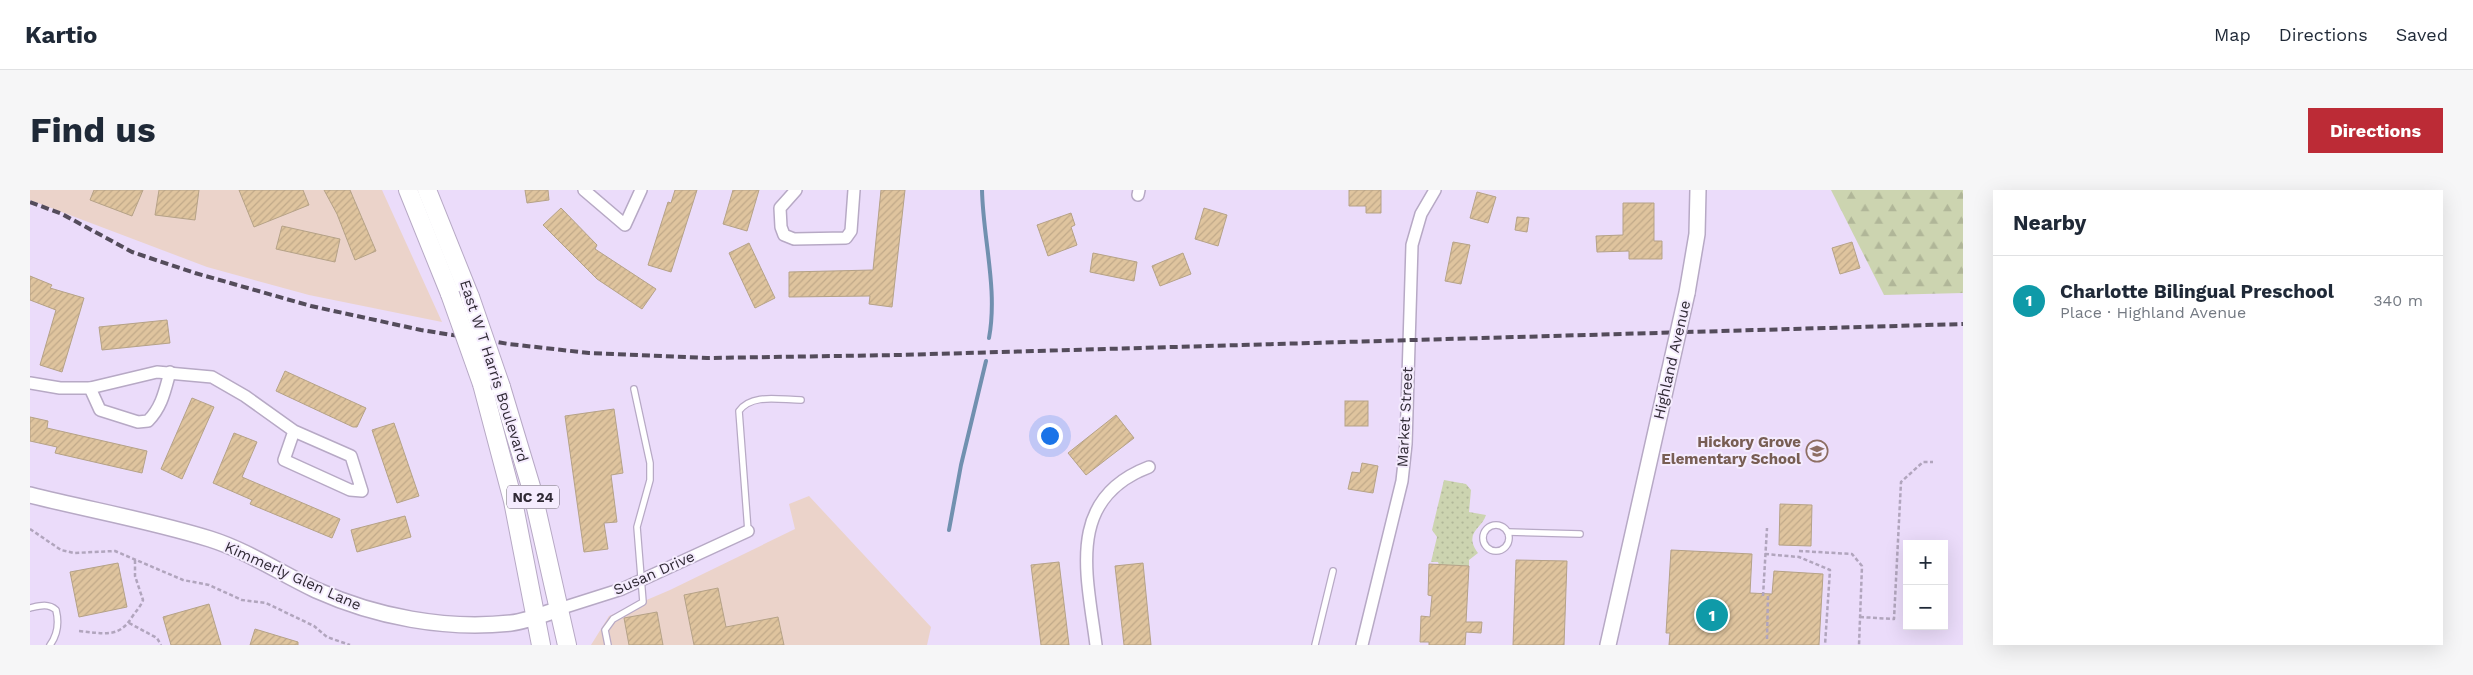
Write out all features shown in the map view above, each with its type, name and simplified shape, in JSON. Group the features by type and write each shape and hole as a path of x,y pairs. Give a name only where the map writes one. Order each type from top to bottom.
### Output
{"main road":[{"name":"East W T Harris Boulevard","path":"408,190 450,294 482,384 513,501 541,645"},
{"name":"East W T Harris Boulevard","path":"427,190 470,297 501,387 532,490 567,645"}],"street":[{"path":"584,190 626,224 641,190"},
{"path":"796,190 780,208 781,227 784,235 794,239 846,238 852,231 854,190"},
{"name":"Market Street","path":"1362,645 1402,481 1406,444 1412,245 1422,214 1435,190"},
{"name":"Highland Avenue","path":"1608,645 1688,293 1697,234 1698,190"},
{"path":"30,383 60,388 90,388 157,372 212,377 245,396 294,431 351,456 362,491 350,490 284,460 294,431"},
{"path":"90,388 100,410 138,422 148,421 156,412 165,394 170,372"},
{"path":"1096,645 1087,571 1086,541 1090,525 1098,507 1109,493 1128,477 1149,467"},
{"name":"Kimmerly Glen Lane","path":"30,495 210,539 241,550 315,589 348,603 402,618 454,624 512,623 559,609"},
{"name":"Susan Drive","path":"559,609 643,580 748,531"}],"lane":[{"path":"608,645 605,630 613,619 643,602 643,580 637,527 650,480 650,463 634,389"},
{"path":"748,531 738,411 744,403 757,399 801,400"},
{"path":"1508,532 1508,544 1501,550 1488,549 1483,542 1486,530 1492,525 1501,525 1508,532 1580,534"},
{"path":"1315,645 1334,571"},
{"path":"30,608 42,605 51,606 56,610 58,624 56,636 50,645"}],"path":[{"path":"1860,617 1894,619 1902,482 1923,462 1933,462"},
{"path":"1764,596 1767,528"},
{"path":"30,529 61,550 74,552 115,551 184,580 209,585 242,600 266,603 314,626 327,637 350,645"},
{"path":"1799,551 1852,554 1862,566 1859,645"},
{"path":"1766,554 1799,557 1830,570 1825,645"},
{"path":"79,632 105,634 119,632 129,623 143,600 135,576 135,559"},
{"path":"1757,596 1770,596 1767,639"},
{"path":"129,623 157,638 161,645"}],"shaded area":[{"path":"30,190 382,190 442,322 309,295 207,267 30,200"},
{"path":"809,496 931,627 927,645 591,645 609,616 670,590 795,529 789,504"}],"green space":[{"path":"1831,190 1963,190 1963,293 1884,295"},
{"path":"1444,480 1466,484 1471,490 1469,512 1486,515 1473,535 1472,540 1478,553 1469,560 1469,566 1439,565 1438,562 1431,562 1437,537 1432,530"}],"building":[{"path":"94,190 143,190 132,216 90,200"},
{"path":"159,190 199,190 195,220 155,215"},
{"path":"239,190 303,190 309,205 254,227"},
{"path":"324,190 350,190 376,251 355,260 337,214"},
{"path":"525,190 548,190 549,200 527,203"},
{"path":"675,190 697,190 671,272 648,265 668,202 671,203"},
{"path":"733,190 759,190 747,231 723,224"},
{"path":"881,190 905,190 892,307 869,304 870,296 789,297 789,272 873,270"},
{"path":"1349,190 1381,190 1381,213 1366,213 1366,206 1349,206"},
{"path":"1477,192 1496,197 1488,223 1470,218"},
{"path":"1623,203 1654,203 1654,241 1662,241 1662,259 1629,259 1629,251 1597,252 1596,236 1623,235"},
{"path":"561,208 597,245 595,249 656,289 642,309 597,279 543,225"},
{"path":"1204,208 1227,215 1218,246 1195,239"},
{"path":"1071,213 1075,225 1071,227 1077,245 1048,256 1037,225"},
{"path":"1517,217 1529,218 1527,232 1515,230"},
{"path":"282,226 340,239 335,262 276,249"},
{"path":"1453,242 1470,245 1461,284 1445,281"},
{"path":"1852,242 1860,268 1840,274 1832,248"},
{"path":"749,243 775,298 755,308 729,253"},
{"path":"1093,253 1137,262 1134,281 1090,272"},
{"path":"1183,253 1191,274 1160,286 1152,266"},
{"path":"30,276 52,285 50,288 84,298 62,372 40,365 56,310 30,300"},
{"path":"167,320 170,343 102,350 99,327"},
{"path":"285,371 366,408 357,427 353,427 276,391"},
{"path":"192,398 214,407 182,479 161,469"},
{"path":"1345,401 1368,401 1368,426 1345,426"},
{"path":"614,409 623,473 611,475 617,522 604,523 608,549 584,552 565,416"},
{"path":"1116,415 1134,438 1086,475 1068,453"},
{"path":"30,417 48,421 47,428 147,451 142,473 55,453 57,447 30,441"},
{"path":"394,423 419,496 397,503 372,430"},
{"path":"234,433 257,442 242,477 340,519 332,538 250,504 252,500 213,483"},
{"path":"1362,463 1378,466 1373,493 1348,489 1352,472 1360,473"},
{"path":"1780,504 1812,505 1811,546 1779,545"},
{"path":"405,516 411,537 357,552 351,530"},
{"path":"1671,550 1752,554 1750,593 1772,594 1774,571 1823,574 1819,645 1669,645 1670,633 1666,633"},
{"path":"1516,560 1567,561 1564,645 1513,645"},
{"path":"1059,562 1069,645 1041,645 1031,565"},
{"path":"118,563 127,607 79,617 70,572"},
{"path":"1143,563 1151,645 1124,645 1115,566"},
{"path":"1429,564 1469,566 1466,622 1482,622 1481,633 1466,632 1465,645 1429,645 1429,642 1420,642 1421,616 1430,617 1432,596 1428,595"},
{"path":"718,588 726,627 778,617 784,645 694,645 684,595"},
{"path":"209,604 221,645 171,645 163,617"},
{"path":"657,612 663,645 629,645 624,618"},
{"path":"255,629 298,642 298,645 250,645"}],"waterway":[{"path":"982,190 992,301 989,338"},
{"path":"949,530 961,465 986,361"}],"railway":[{"path":"30,202 62,214 132,252 195,273 311,306 421,330 509,344 589,353 707,358 899,355 1963,324"}],"place":[{"name":"Hickory Grove Elementary School","path":"1817,451"},
{"name":"Charlotte Bilingual Preschool","path":"1712,615"}]}
